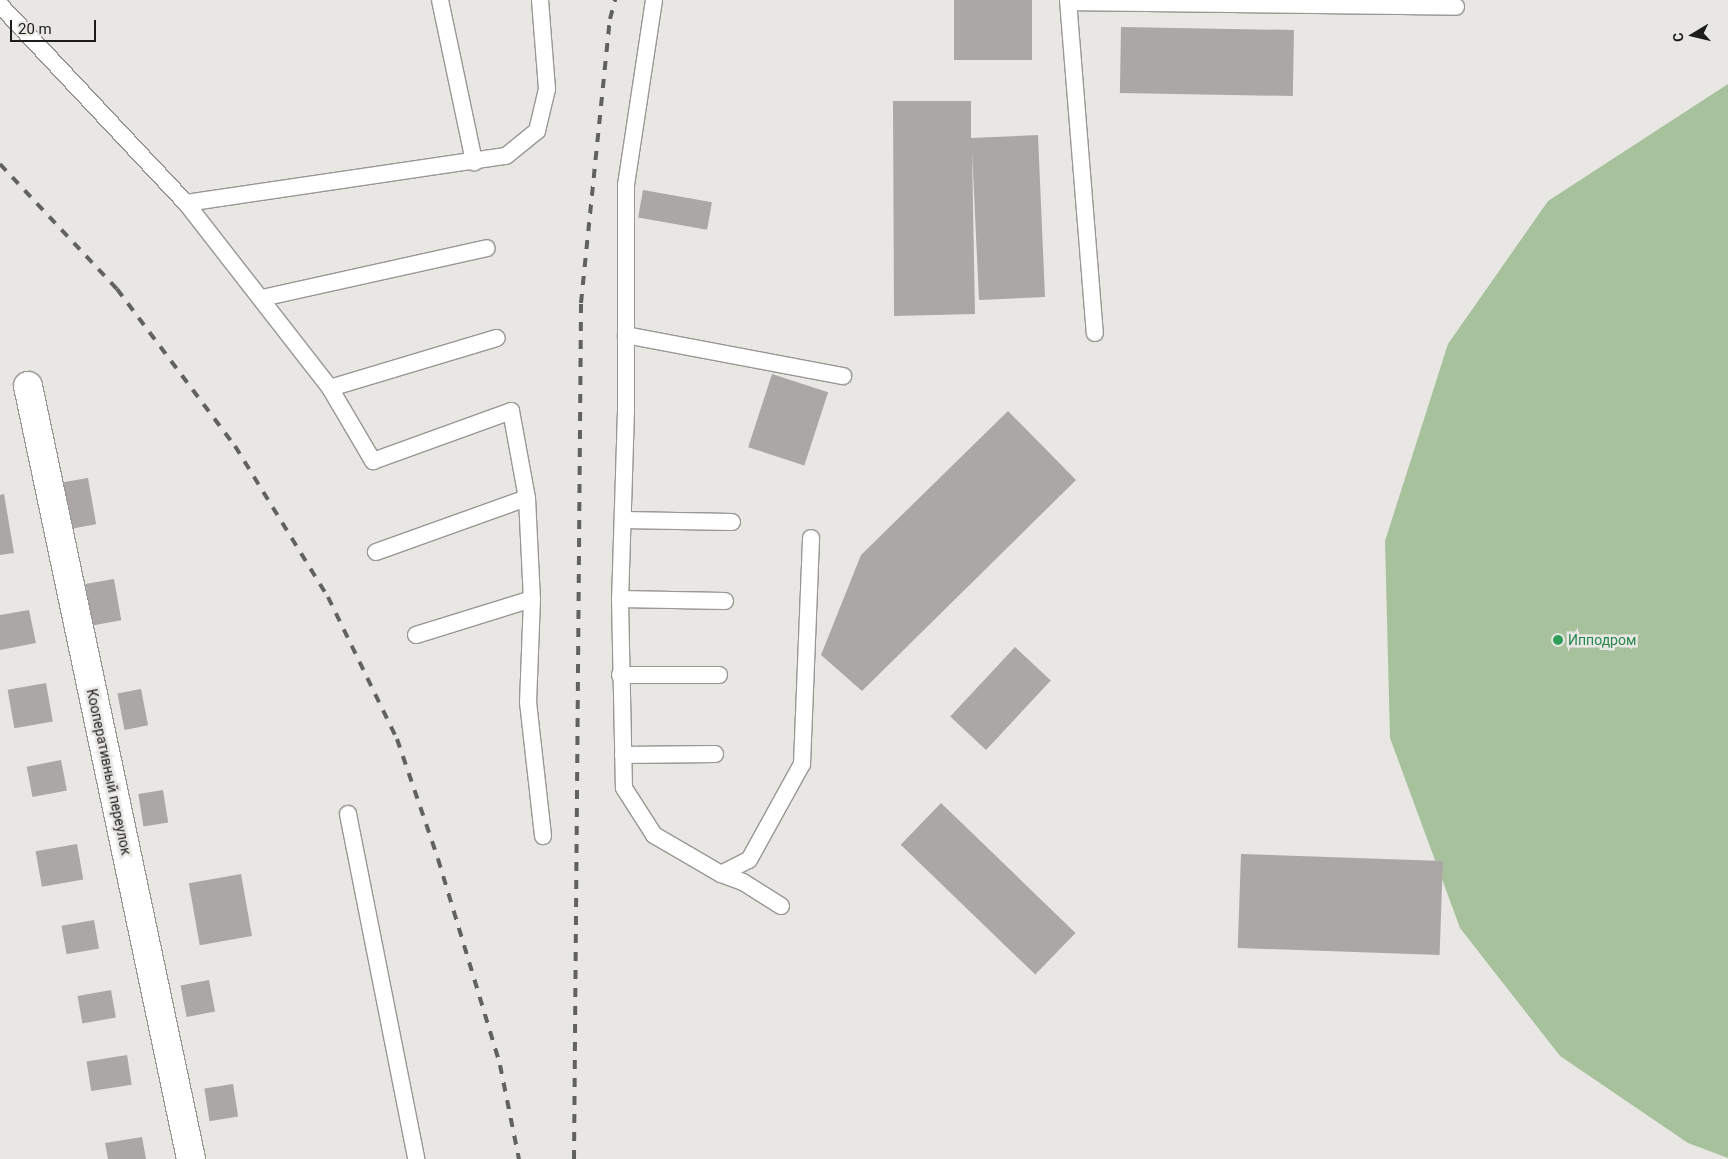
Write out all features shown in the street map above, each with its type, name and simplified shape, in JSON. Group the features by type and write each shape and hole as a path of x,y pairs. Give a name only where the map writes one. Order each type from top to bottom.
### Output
{"street":[{"name":"Кооперативный переулок","path":"28,386 191,1159"}],"lane":[{"path":"440,0 474,162"},
{"path":"186,203 506,156 537,131 547,89 540,0"},
{"path":"654,0 626,185 626,334 620,599 620,675 624,788 654,834 721,874 743,882 781,906"},
{"path":"1095,333 1068,1 1456,7"},
{"path":"0,6 186,203 262,298 330,388 373,461 511,410 528,498 532,599 528,702 543,836"},
{"path":"262,298 487,248"},
{"path":"626,334 843,376"},
{"path":"330,388 497,338"},
{"path":"376,552 528,498"},
{"path":"623,520 732,522"},
{"path":"721,874 749,860 802,764 811,538"},
{"path":"416,635 532,599"},
{"path":"620,599 724,601"},
{"path":"620,675 719,675"},
{"path":"623,755 715,754"},
{"path":"348,814 416,1159"}],"green space":[{"name":"Ипподром","path":"1728,84 1728,1158 1688,1143 1560,1056 1460,928 1390,738 1385,541 1448,344 1548,201"}],"building":[{"path":"954,0 1032,0 1032,60 954,60"},
{"path":"1121,27 1294,30 1293,96 1120,93"},
{"path":"893,101 971,101 971,138 1038,135 1045,297 979,300 972,151 975,314 894,316"},
{"path":"643,190 712,202 707,230 638,218"},
{"path":"772,374 828,392 804,465 748,447"},
{"path":"1008,411 1076,480 862,691 821,655 861,555"},
{"path":"88,478 96,524 69,529 60,483"},
{"path":"4,494 14,553 0,555 0,495"},
{"path":"114,579 121,620 93,625 85,584"},
{"path":"29,610 36,643 0,650 0,615"},
{"path":"1015,647 1051,680 986,750 950,716"},
{"path":"46,683 53,721 14,728 8,690"},
{"path":"141,689 148,725 125,730 117,694"},
{"path":"61,760 67,790 33,797 27,767"},
{"path":"163,790 168,823 143,827 138,794"},
{"path":"941,803 1076,933 1035,975 901,845"},
{"path":"77,844 83,879 42,887 36,851"},
{"path":"1241,854 1443,861 1440,955 1238,948"},
{"path":"241,874 252,936 200,945 189,883"},
{"path":"94,920 99,949 67,954 62,926"},
{"path":"209,980 215,1011 187,1017 181,986"},
{"path":"111,990 116,1018 82,1023 78,996"},
{"path":"127,1055 132,1085 91,1091 87,1061"},
{"path":"233,1084 238,1117 210,1121 204,1089"},
{"path":"142,1137 146,1159 108,1159 105,1143"}],"railway":[{"path":"574,1159 581,303 610,19 615,0"},
{"path":"0,164 117,289 235,446 328,597 397,739 438,859 500,1065 519,1159"}],"place":[{"name":"Ипподром","path":"1558,640"}]}
